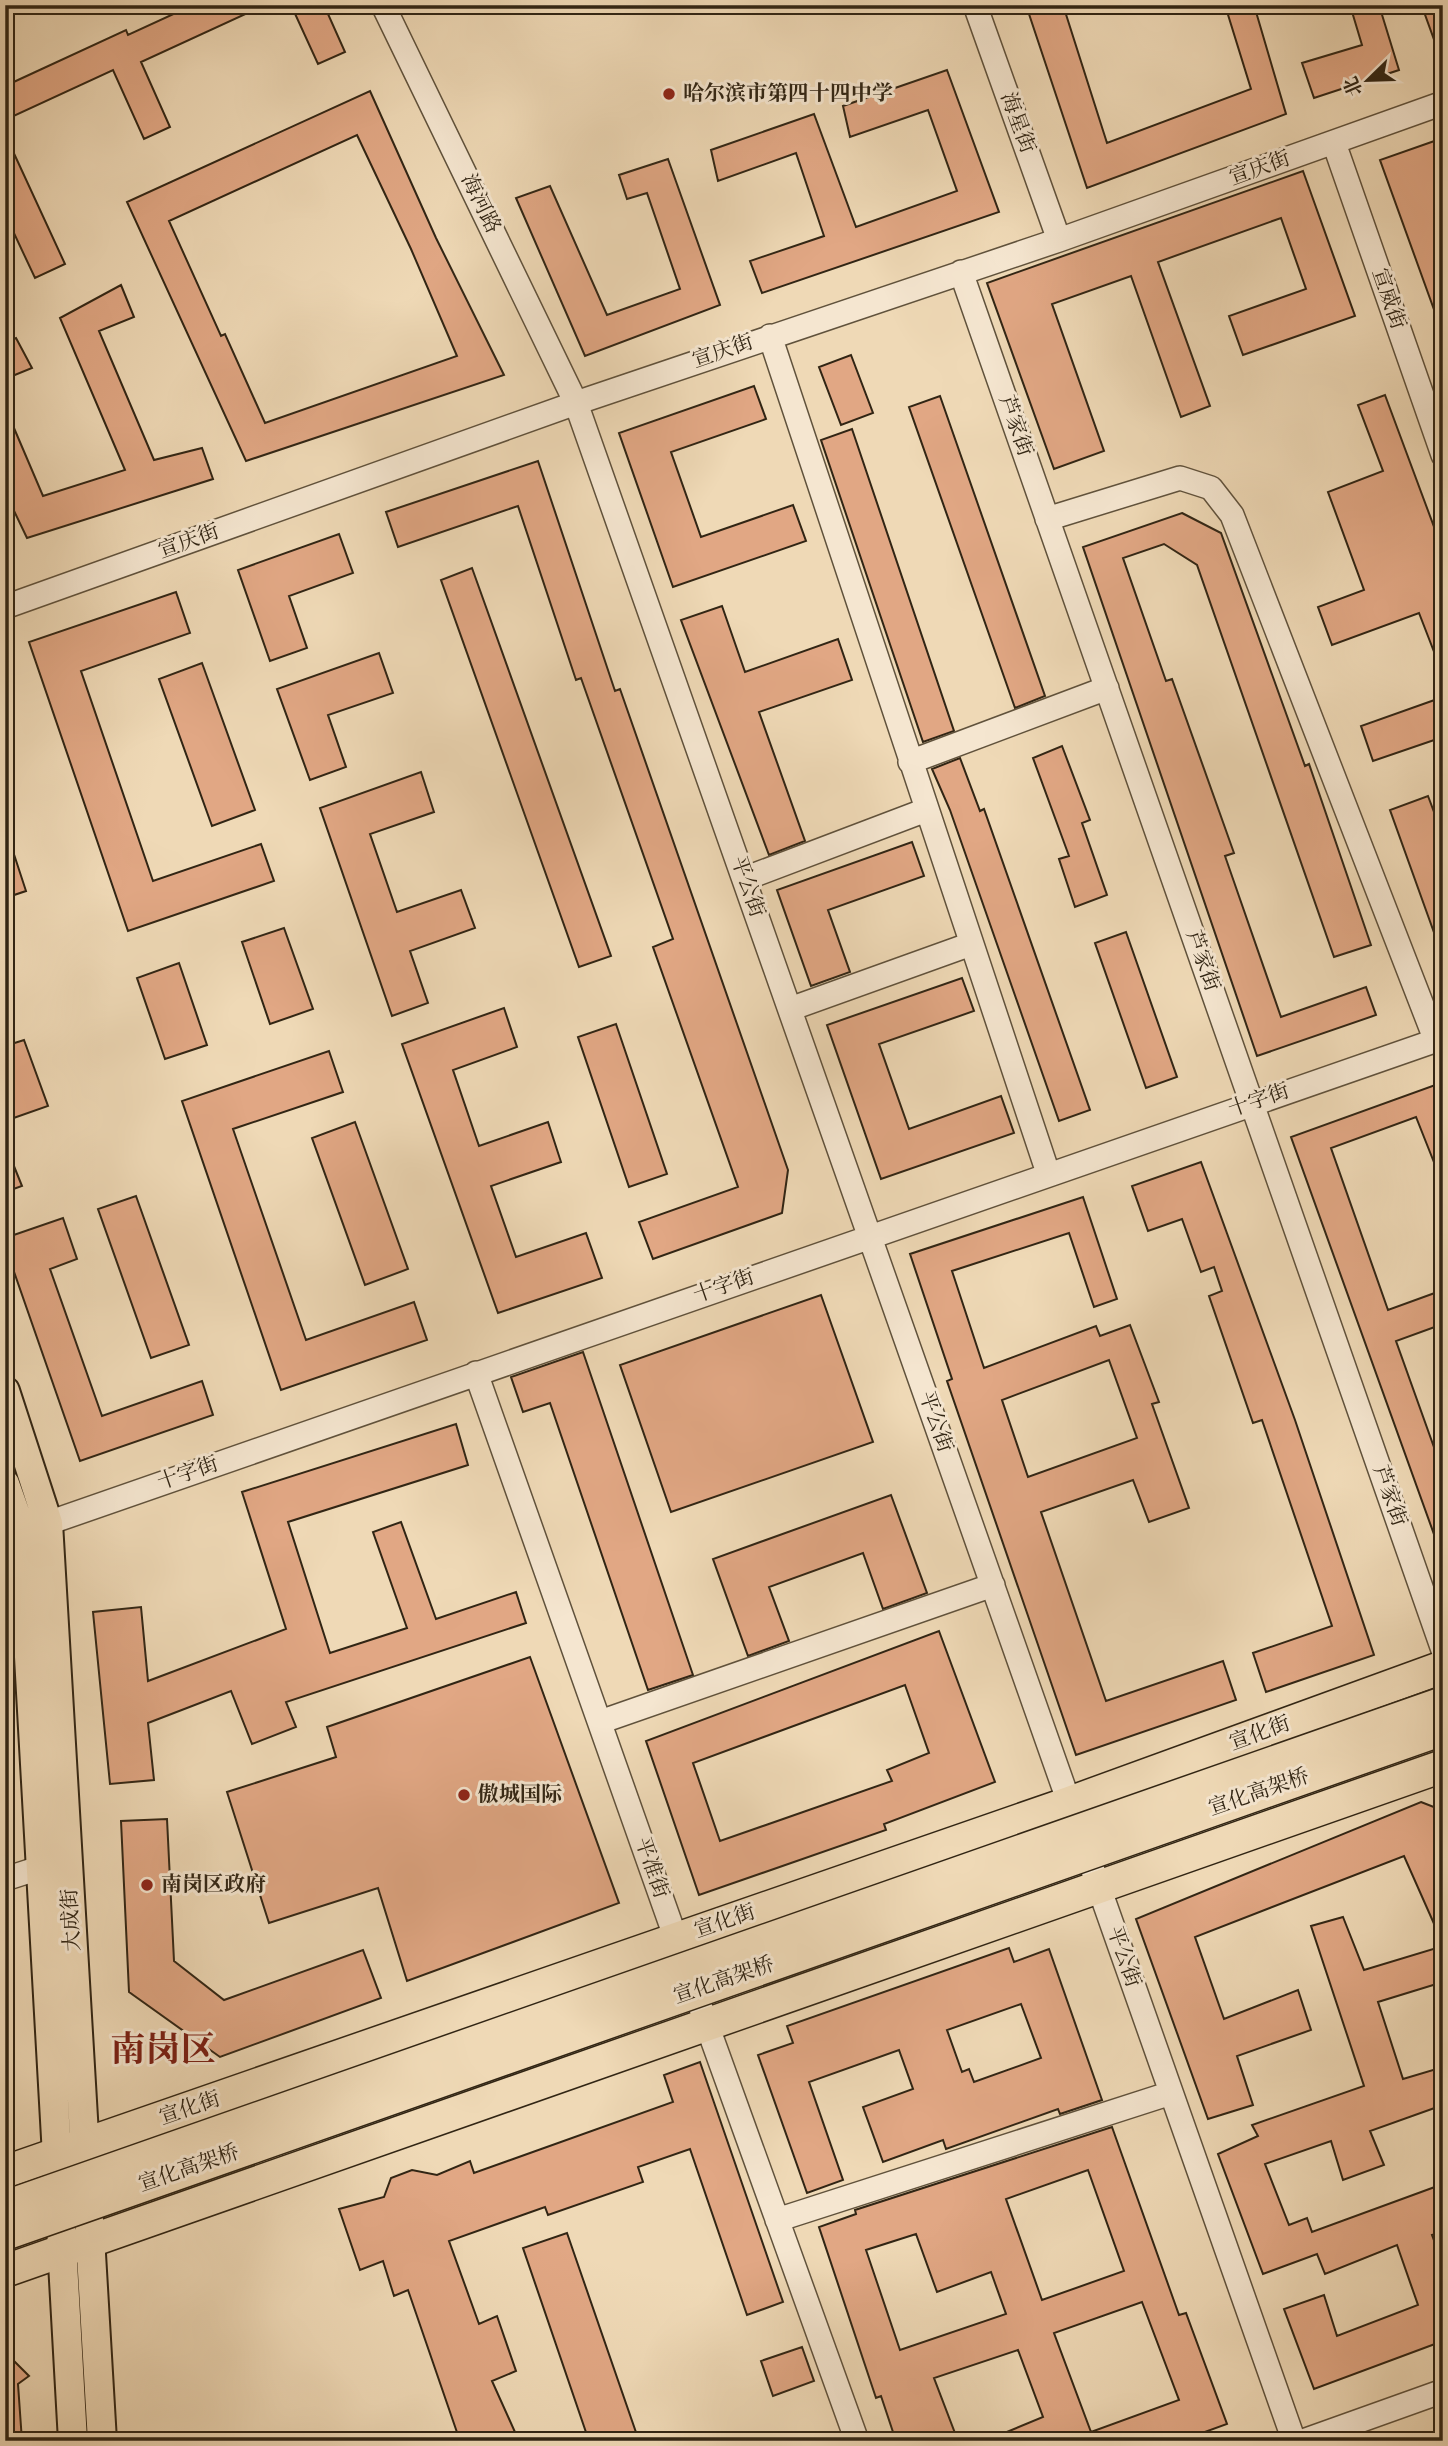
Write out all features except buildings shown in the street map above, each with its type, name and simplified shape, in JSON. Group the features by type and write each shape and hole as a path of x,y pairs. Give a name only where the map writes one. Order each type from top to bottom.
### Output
{"highway":[{"name":"宣化街","path":"5,2172 1069,1803 1443,1667"},
{"name":"宣化高架桥","path":"5,2207 1443,1703"},
{"name":"宣化高架桥","path":"5,2234 1443,1729"},
{"path":"5,2271 1443,1766"}],"main road":[{"name":"大成街","path":"6,1398 48,1523 85,2146 75,2247 73,2441"},
{"name":"大成街","path":"5,1484 13,1535 39,1868 55,2156 75,2247 102,2441"}],"street":[{"name":"海河路","path":"383,5 576,403"},
{"name":"海星街","path":"975,5 1059,240"},
{"name":"宣庆街","path":"5,607 576,403 1059,240 1443,103"},
{"name":"宣威街","path":"1334,143 1434,404 1443,454"},
{"name":"芦家街","path":"961,272 1443,1650"},
{"path":"770,336 1048,1173"},
{"name":"平公街","path":"576,403 1294,2441"},
{"path":"1047,519 1180,478 1211,488 1232,515 1439,1040"},
{"path":"910,762 1107,688"},
{"path":"744,879 926,810"},
{"path":"790,1009 971,944"},
{"name":"十字街","path":"13,1535 1048,1173 1439,1040"},
{"name":"平准街","path":"477,1373 706,2024 857,2441"},
{"path":"600,1722 993,1585"},
{"path":"5,1879 39,1868"},
{"path":"778,2220 1171,2092"},
{"path":"1303,2441 1443,2391"}],"place":[{"name":"哈尔滨市第四十四中学","path":"669,94"},
{"name":"傲城国际","path":"464,1795"},
{"name":"南岗区政府","path":"147,1885"}],"district":[{"name":"南岗区","path":"163,2051"}]}
